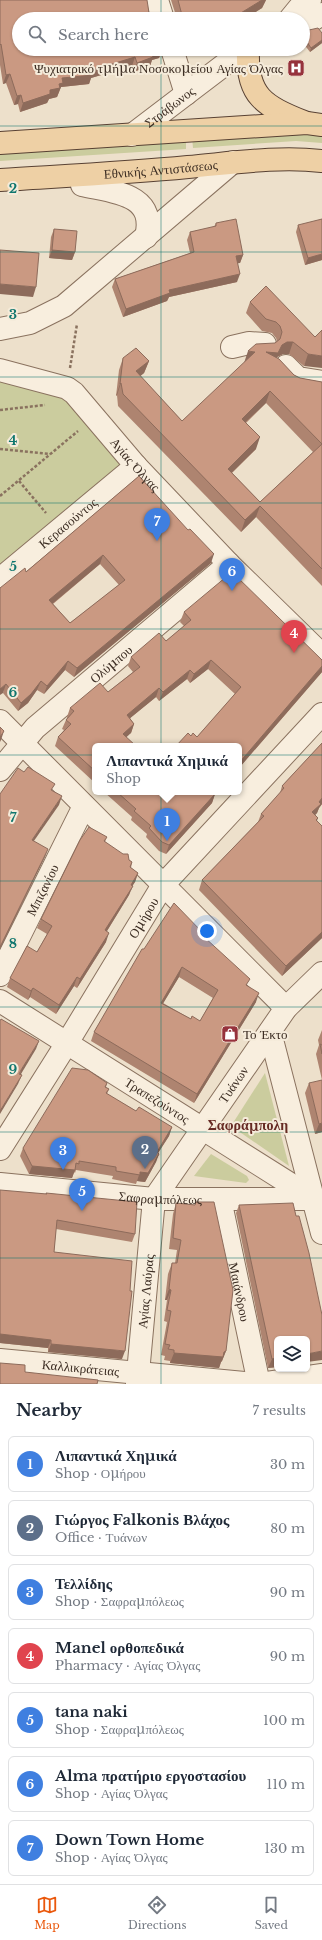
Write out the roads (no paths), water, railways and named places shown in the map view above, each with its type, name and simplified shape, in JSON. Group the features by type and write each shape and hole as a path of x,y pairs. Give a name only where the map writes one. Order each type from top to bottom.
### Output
{"main road":[{"path":"248,56 247,66 251,83 256,92 264,101 284,114 315,124"},
{"path":"0,143 315,124"},
{"name":"Εθνικής Αντιστάσεως","path":"0,180 189,167 232,162 306,159 322,161"}],"street":[{"path":"157,0 161,12"},
{"path":"296,12 310,0"},
{"path":"310,21 322,14"},
{"path":"174,56 186,94"},
{"name":"Στράβωνος","path":"132,135 236,56"},
{"path":"0,329 30,323 64,306 232,162"},
{"path":"82,186 132,198 147,212 148,227 146,237"},
{"path":"232,347 249,343 265,344"},
{"path":"286,366 298,378 322,382"},
{"name":"Αγίας Όλγας","path":"0,370 70,391 136,466 229,564 322,655"},
{"name":"Κερασούντος","path":"0,580 136,466"},
{"name":"Ολύμπου","path":"0,770 35,728 229,564"},
{"name":"Ομήρου","path":"0,1149 67,1044 163,886 322,714"},
{"path":"0,721 286,1008"},
{"name":"Μπιζανίου","path":"0,975 84,806"},
{"name":"Τυάνων","path":"154,1199 286,1008 322,973"},
{"name":"Τραπεζούντος","path":"0,1001 203,1129 318,1198"},
{"path":"270,1032 318,1198 322,1233"},
{"name":"Σαφραμπόλεως","path":"0,1184 154,1199 318,1198"},
{"name":"Αγίας Λαύρας","path":"137,1379 154,1199"},
{"name":"Μαιάνδρου","path":"220,1199 258,1384"},
{"name":"Καλλικράτειας","path":"0,1360 137,1379 258,1384 322,1375"}],"place":[{"name":"Ψυχιατρικό τμήμα Νοσοκομείου Αγίας Όλγας","path":"296,68"},
{"name":"Down Town Home","path":"157,541"},
{"name":"Alma πρατήριο εργοστασίου","path":"232,591"},
{"name":"Manel ορθοπεδικά","path":"294,653"},
{"name":"Λιπαντικά Χημικά","path":"167,841"},
{"name":"Το Έκτο","path":"230,1034"},
{"name":"Γιώργος Falkonis Βλάχος","path":"145,1169"},
{"name":"Τελλίδης","path":"63,1170"},
{"name":"tana naki","path":"82,1211"}],"district":[{"name":"Σαφράμπολη","path":"248,1125"}]}
